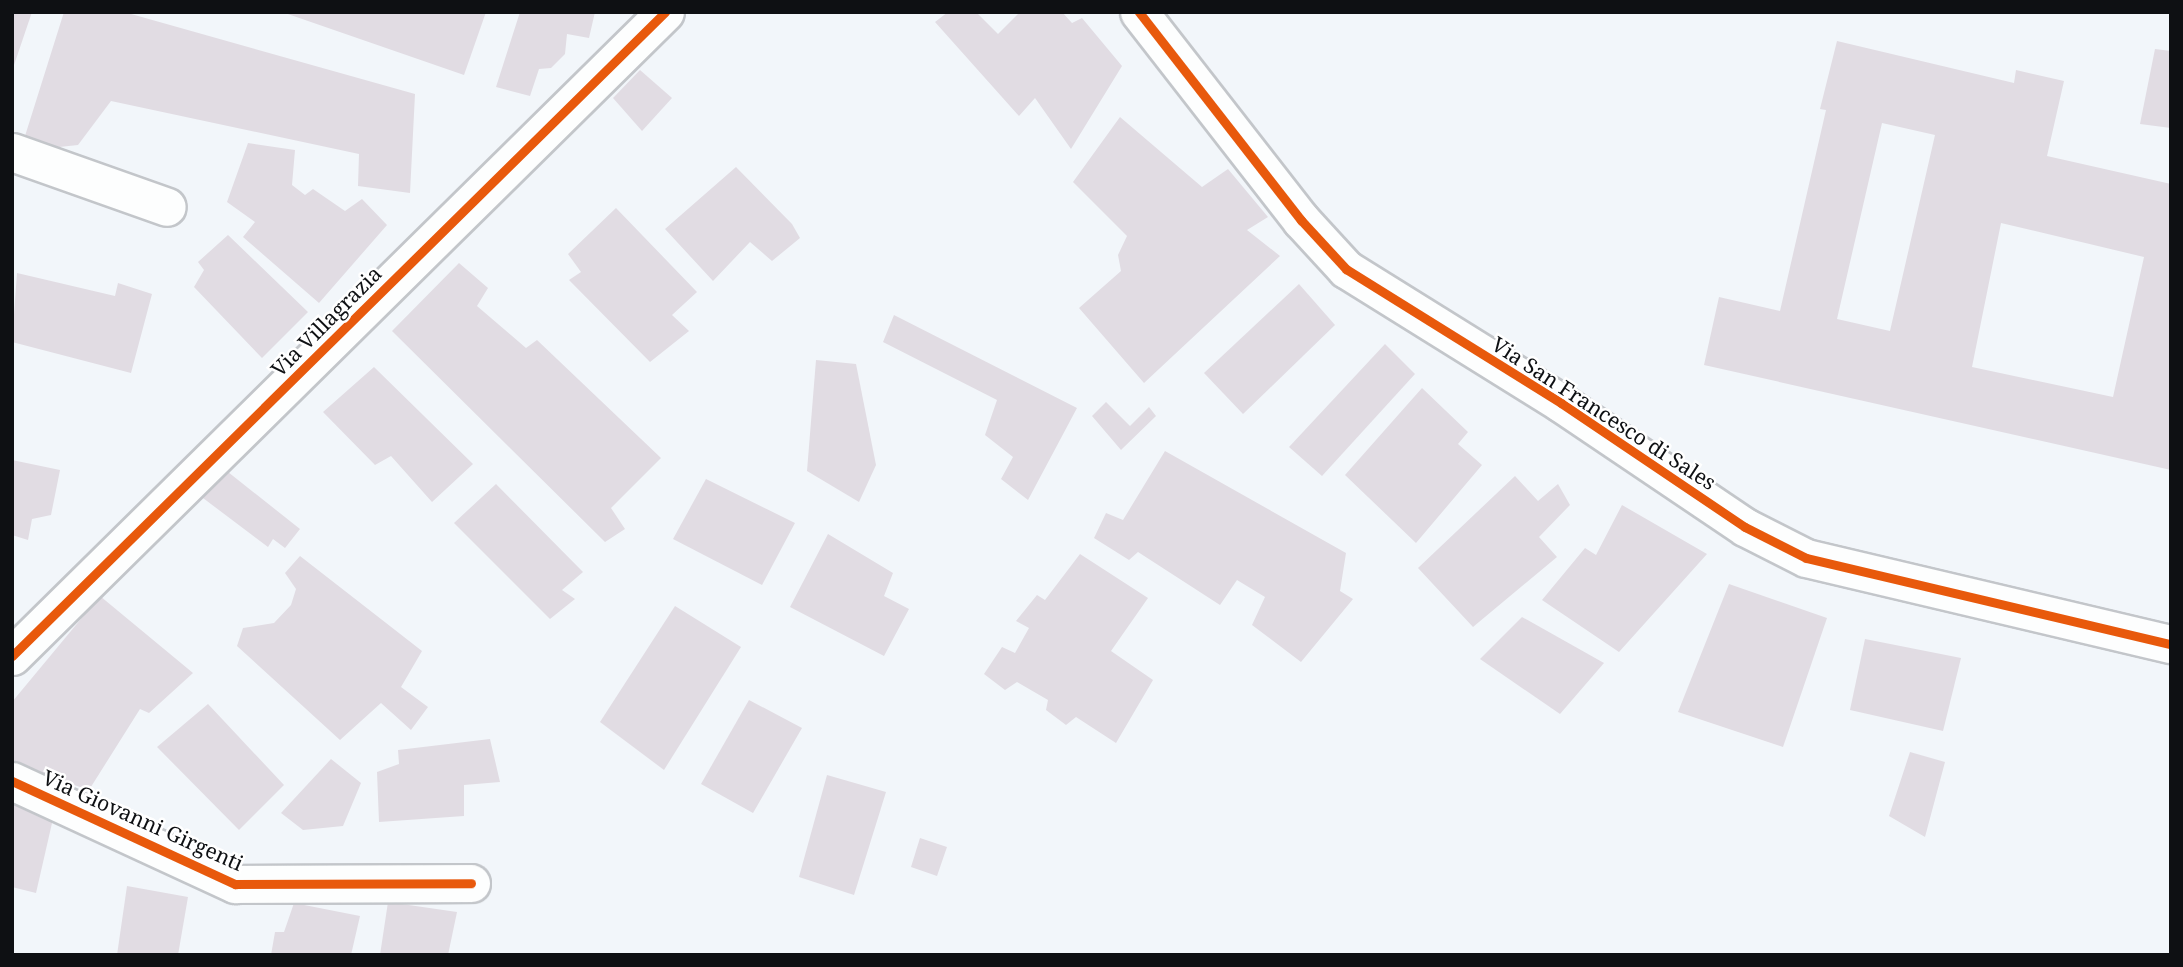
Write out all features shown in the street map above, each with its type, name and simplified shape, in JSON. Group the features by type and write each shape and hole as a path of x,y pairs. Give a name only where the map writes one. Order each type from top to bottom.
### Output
{"street":[{"name":"Via Villagrazia","path":"12,656 665,12"},
{"name":"Via San Francesco di Sales","path":"1139,12 1301,220 1346,270 1561,403 1745,527 1806,558 2171,644"},
{"path":"12,152 167,207"},
{"name":"Via Giovanni Girgenti","path":"12,781 235,884 471,883"}],"building":[{"path":"12,12 32,12 13,68 12,68"},
{"path":"64,12 124,12 415,94 410,193 358,186 359,154 111,101 78,145 50,148 25,136"},
{"path":"282,12 486,12 464,75"},
{"path":"520,12 595,12 589,38 567,34 565,54 551,68 539,69 530,96 496,87"},
{"path":"948,12 976,12 998,34 1020,12 1062,12 1072,23 1082,18 1122,66 1071,149 1035,98 1019,116 935,22"},
{"path":"1837,41 2014,83 2016,70 2064,81 2047,156 2171,184 2171,470 1704,365 1719,297 1780,311 1826,110 1820,109","holes":["1882,123 1935,135 1890,331 1837,319","2001,223 2144,257 2113,397 1972,367"]},
{"path":"2155,49 2171,51 2171,128 2140,124"},
{"path":"640,70 672,98 642,131 613,98"},
{"path":"1120,117 1202,187 1228,169 1268,217 1247,230 1280,256 1144,383 1079,308 1121,271 1118,255 1127,236 1073,182"},
{"path":"248,143 295,150 292,185 305,195 313,189 345,211 362,199 387,225 319,303 243,237 255,222 227,202"},
{"path":"736,167 792,224 800,238 772,261 750,242 713,281 665,229"},
{"path":"616,208 697,292 672,315 689,331 650,362 569,280 581,272 568,254"},
{"path":"228,235 308,312 262,358 194,287 204,270 198,262"},
{"path":"459,263 488,288 477,306 526,348 537,340 661,458 611,508 625,529 605,542 392,331"},
{"path":"17,273 115,296 118,283 152,294 131,373 12,342"},
{"path":"1299,284 1335,325 1243,414 1204,373"},
{"path":"894,315 1077,408 1028,500 1001,479 1013,457 985,435 997,400 883,342"},
{"path":"1385,344 1415,374 1322,476 1289,447"},
{"path":"816,360 856,364 876,465 859,502 807,471"},
{"path":"374,367 473,464 432,502 391,456 375,465 323,412"},
{"path":"1422,388 1468,432 1458,444 1482,465 1416,543 1345,475"},
{"path":"1106,402 1130,426 1149,407 1156,416 1121,450 1092,416"},
{"path":"1165,451 1346,553 1340,591 1353,599 1301,662 1252,625 1265,597 1237,580 1220,605 1138,552 1129,560 1094,538 1106,513 1123,520"},
{"path":"12,460 60,470 51,515 32,519 28,540 12,535"},
{"path":"223,468 300,529 285,548 273,539 268,547 199,495"},
{"path":"1515,476 1538,501 1558,484 1570,505 1539,537 1557,557 1473,627 1418,568"},
{"path":"706,479 795,523 762,585 673,539"},
{"path":"496,484 583,572 562,590 575,599 550,619 454,523"},
{"path":"1622,505 1707,554 1619,652 1542,600 1585,548 1596,555"},
{"path":"828,534 893,573 884,596 909,609 884,656 790,607"},
{"path":"1080,554 1148,598 1111,651 1153,680 1116,743 1076,717 1066,725 1046,710 1048,700 1017,682 1005,690 984,674 1002,647 1015,653 1029,628 1016,621 1037,595 1045,600"},
{"path":"300,556 422,651 401,687 428,707 411,730 381,703 340,740 237,646 243,628 274,623 291,605 296,589 285,573"},
{"path":"1729,584 1827,618 1783,747 1678,712"},
{"path":"100,596 193,673 149,713 140,709 89,790 12,764 12,702"},
{"path":"675,606 741,647 664,770 600,722"},
{"path":"1522,617 1604,663 1560,714 1480,659"},
{"path":"1865,639 1961,658 1943,731 1850,710"},
{"path":"749,700 802,728 753,813 701,784"},
{"path":"208,704 284,785 239,830 157,747"},
{"path":"490,739 500,782 464,785 464,816 379,822 377,772 399,764 398,750"},
{"path":"1910,752 1945,762 1925,837 1889,816"},
{"path":"331,759 361,783 343,826 303,830 281,813"},
{"path":"827,775 886,792 854,895 799,877"},
{"path":"12,801 55,810 36,893 12,887"},
{"path":"920,838 947,847 937,876 911,867"},
{"path":"127,886 188,897 178,955 117,955"},
{"path":"388,902 457,912 448,955 380,955"},
{"path":"294,903 360,916 351,955 271,955 275,932 284,932"}],"cycle path":[{"path":"12,656 665,12"},
{"path":"1139,12 1301,220 1346,269 1561,403 1745,527 1806,558 2171,644"},
{"path":"12,781 235,884 471,883"}]}
